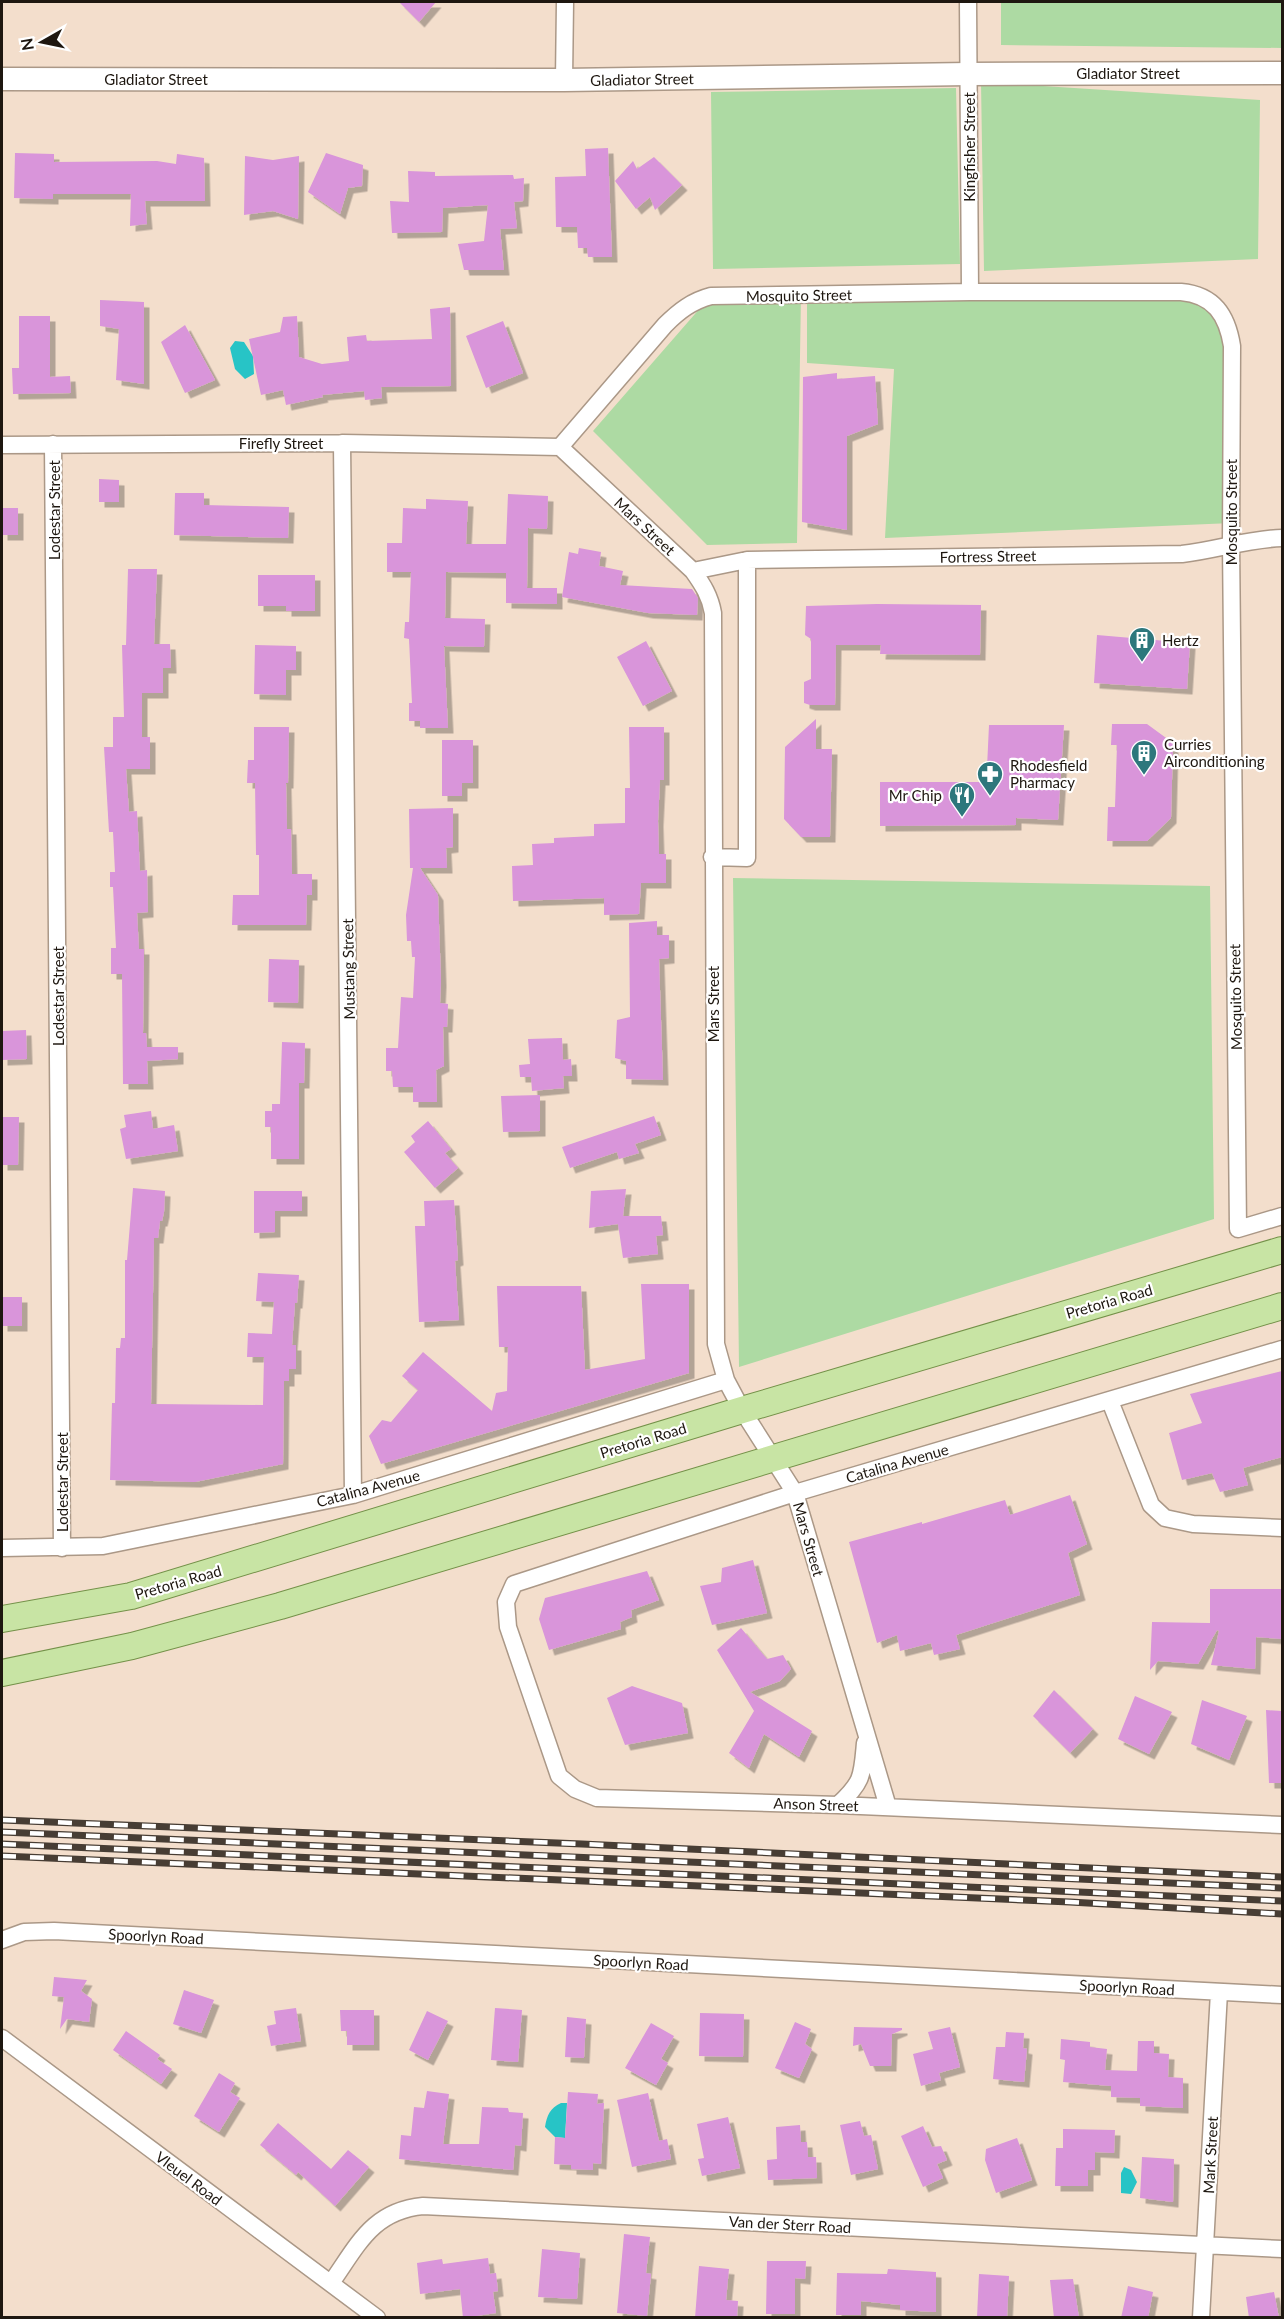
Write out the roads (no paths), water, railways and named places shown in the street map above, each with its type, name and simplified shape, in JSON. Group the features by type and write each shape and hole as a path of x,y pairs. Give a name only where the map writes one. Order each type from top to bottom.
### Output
{"main road":[{"name":"Pretoria Road","path":"2,1619 131,1596 742,1410 1282,1250"},
{"path":"2,1672 132,1646 280,1606 1282,1306"}],"street":[{"path":"564,80 565,2"},
{"name":"Kingfisher Street","path":"968,2 970,292"},
{"name":"Gladiator Street","path":"2,79 564,80 969,74 1282,73"},
{"name":"Mosquito Street","path":"560,447 672,318 694,302 711,296 1181,292 1202,296 1222,314 1229,329 1232,346 1231,543 1238,1229 1282,1216"},
{"name":"Firefly Street","path":"2,445 342,443 560,447"},
{"name":"Mustang Street","path":"342,443 353,1495"},
{"name":"Lodestar Street","path":"53,444 62,1548"},
{"name":"Mars Street","path":"560,447 693,571 705,586 713,613 712,857 716,1344 726,1380 742,1410 795,1493 888,1807"},
{"name":"Fortress Street","path":"693,571 747,560 1182,554 1201,552 1231,543 1282,538"},
{"path":"712,857 747,858 747,560"},
{"name":"Catalina Avenue","path":"514,1584 795,1493 1282,1348"},
{"name":"Catalina Avenue","path":"2,1548 103,1546 353,1495 726,1380"},
{"path":"1110,1401 1147,1495 1156,1512 1178,1522 1282,1528"},
{"name":"Anson Street","path":"514,1584 506,1602 508,1627 559,1776 575,1790 597,1798 838,1805 1282,1825"},
{"path":"838,1805 858,1785 862,1775 866,1734"},
{"name":"Spoorlyn Road","path":"2,1940 24,1932 54,1931 1282,1995"},
{"name":"Mark Street","path":"1201,2318 1219,1992"},
{"name":"Vleuel Road","path":"2,2038 377,2318"},
{"name":"Van der Sterr Road","path":"331,2283 363,2237 379,2222 395,2211 423,2206 1282,2249"}],"water":[{"path":"235,341 244,342 253,356 254,374 245,379 235,369 230,348"},
{"path":"561,2103 567,2103 565,2138 555,2137 545,2127 550,2112"},
{"path":"1124,2167 1131,2170 1137,2182 1131,2194 1121,2193 1121,2173"}],"railway":[{"path":"2,1820 582,1844 1282,1877"},
{"path":"2,1832 1282,1888"},
{"path":"2,1844 1282,1901"},
{"path":"2,1856 1070,1902 1282,1914"}],"place":[{"name":"Hertz","path":"1142,663"},
{"name":"Curries Airconditioning","path":"1144,776"},
{"name":"Rhodesfield Pharmacy","path":"990,797"},
{"name":"Mr Chip","path":"962,818"}]}
